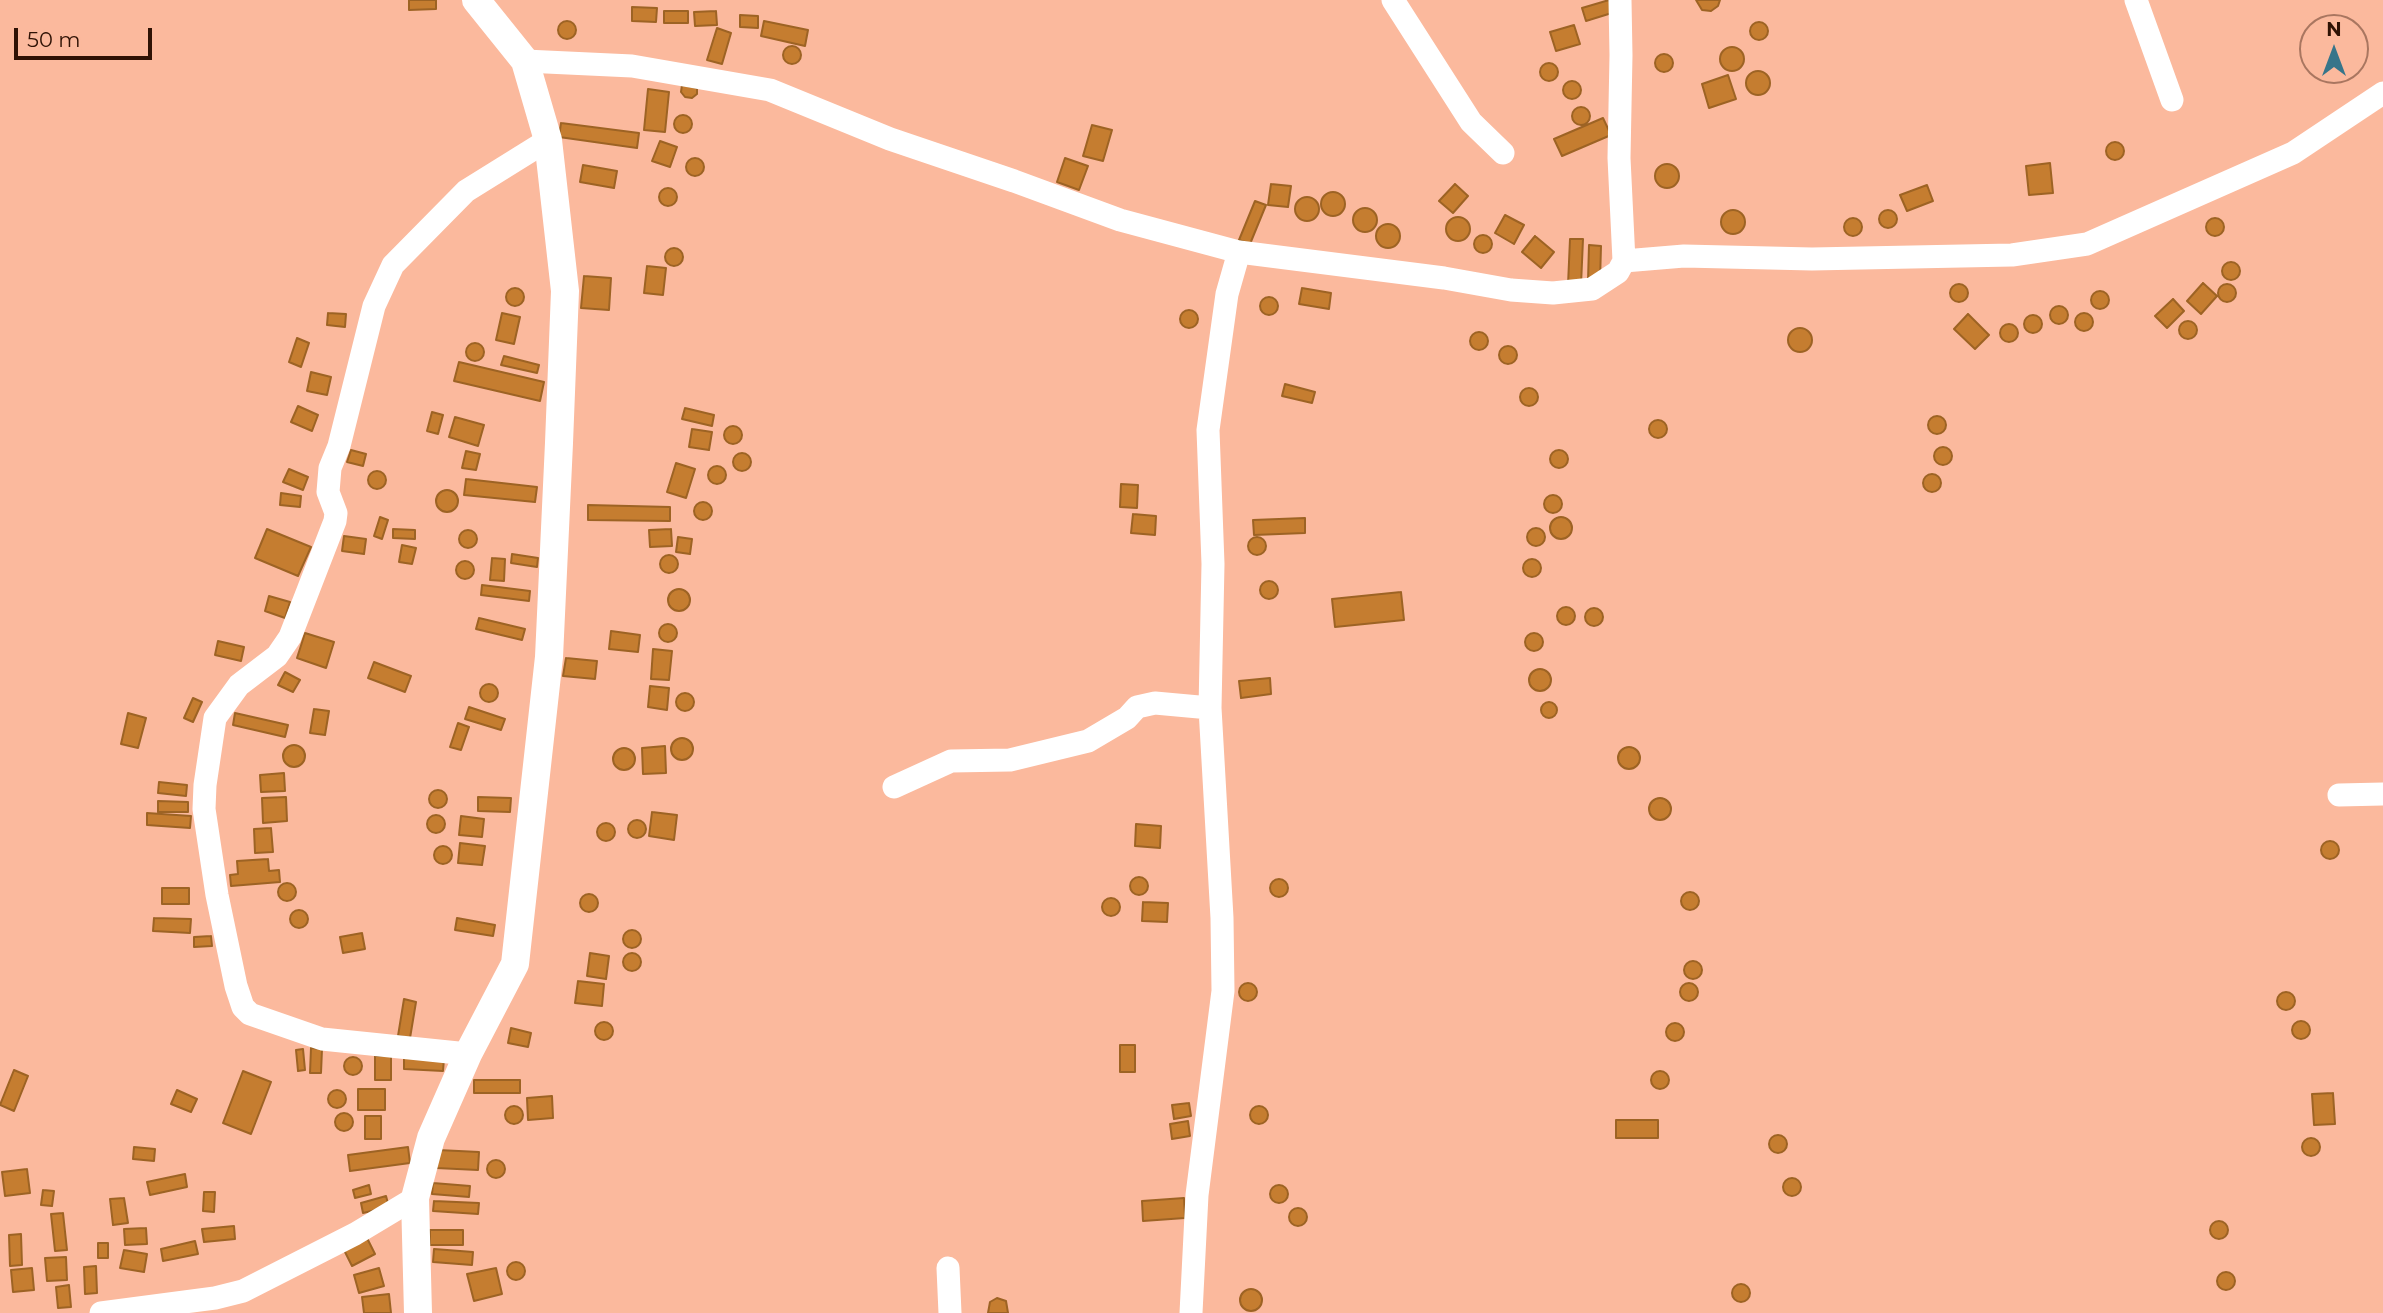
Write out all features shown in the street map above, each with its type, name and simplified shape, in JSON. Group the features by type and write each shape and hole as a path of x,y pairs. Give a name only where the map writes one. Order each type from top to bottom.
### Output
{"street":[{"path":"418,1313 415,1198 432,1138 468,1054 515,964 549,657 565,291 548,140 525,61 476,0"},
{"path":"1393,0 1471,122 1503,153"},
{"path":"525,61 632,66 769,90 890,139 1120,220 1238,253 1444,278 1511,290 1553,293 1592,289 1618,272 1624,261 1619,158 1619,0"},
{"path":"2136,0 2172,100"},
{"path":"1624,261 1684,256 1826,259 2012,255 2087,244 2292,153 2383,93"},
{"path":"468,1054 322,1039 250,1014 243,1007 217,895 204,809 205,785 215,718 239,685 277,656 290,637 335,520 336,513 328,492 330,468 339,446 374,306 393,265 466,191 548,140"},
{"path":"1191,1313 1197,1195 1223,991 1222,918 1210,708 1213,564 1209,430 1227,294 1238,253"},
{"path":"894,787 951,761 1010,760 1088,741 1128,718 1137,708 1155,703 1210,708"},
{"path":"2339,795 2383,794"},
{"path":"102,1313 243,1292 355,1234 415,1198"},
{"path":"948,1268 950,1313"}],"building":[{"path":"409,0 436,0 436,9 409,10"},
{"path":"1609,0 1615,12 1586,21 1582,8"},
{"path":"1696,0 1720,0 1718,6 1711,11 1702,10"},
{"path":"632,7 657,8 656,22 632,21"},
{"path":"664,11 688,11 688,23 664,23"},
{"path":"716,11 717,25 695,26 694,12"},
{"path":"740,15 758,16 758,28 740,27"},
{"path":"567,21 573,24 576,30 573,36 567,39 561,36 558,30 561,24"},
{"path":"764,21 808,30 805,46 761,36"},
{"path":"1759,22 1765,25 1768,31 1765,37 1759,40 1753,37 1750,31 1753,25"},
{"path":"1574,25 1580,44 1556,51 1550,32"},
{"path":"717,28 731,33 722,64 707,60"},
{"path":"792,46 798,49 801,55 798,61 792,64 786,61 783,55 786,49"},
{"path":"1732,47 1741,50 1744,59 1741,68 1732,71 1723,68 1720,59 1723,50"},
{"path":"1664,54 1670,57 1673,63 1670,69 1664,72 1658,69 1655,63 1658,57"},
{"path":"1549,63 1555,66 1558,72 1555,78 1549,81 1543,78 1540,72 1543,66"},
{"path":"1758,71 1767,74 1770,83 1767,92 1758,95 1749,92 1746,83 1749,74"},
{"path":"1728,75 1736,99 1709,108 1702,84"},
{"path":"1572,81 1578,84 1581,90 1578,96 1572,99 1566,96 1563,90 1566,84"},
{"path":"682,85 697,88 697,94 692,98 685,97 681,92"},
{"path":"648,89 669,92 665,132 644,130"},
{"path":"1581,107 1587,110 1590,116 1587,122 1581,125 1575,122 1572,116 1575,110"},
{"path":"683,115 689,118 692,124 689,130 683,133 677,130 674,124 677,118"},
{"path":"1603,118 1611,135 1562,156 1554,139"},
{"path":"561,123 639,133 637,148 559,137"},
{"path":"1092,125 1112,130 1103,161 1083,156"},
{"path":"660,141 677,147 670,167 652,161"},
{"path":"2115,142 2121,145 2124,151 2121,157 2115,160 2109,157 2106,151 2109,145"},
{"path":"695,158 701,161 704,167 701,173 695,176 689,173 686,167 689,161"},
{"path":"1065,158 1088,166 1079,190 1057,182"},
{"path":"2050,163 2053,193 2029,195 2026,166"},
{"path":"1667,164 1676,167 1679,176 1676,185 1667,188 1658,185 1655,176 1658,167"},
{"path":"583,165 617,171 614,188 580,182"},
{"path":"1271,184 1291,186 1288,207 1268,205"},
{"path":"1455,184 1468,196 1453,213 1439,201"},
{"path":"1927,185 1933,201 1907,211 1900,195"},
{"path":"668,188 674,191 677,197 674,203 668,206 662,203 659,197 662,191"},
{"path":"1333,192 1342,195 1345,204 1342,213 1333,216 1324,213 1321,204 1324,195"},
{"path":"1307,197 1316,200 1319,209 1316,218 1307,221 1298,218 1295,209 1298,200"},
{"path":"1255,201 1266,205 1250,244 1239,240"},
{"path":"1365,208 1374,211 1377,220 1374,229 1365,232 1356,229 1353,220 1356,211"},
{"path":"1733,210 1742,213 1745,222 1742,231 1733,234 1724,231 1721,222 1724,213"},
{"path":"1888,210 1894,213 1897,219 1894,225 1888,228 1882,225 1879,219 1882,213"},
{"path":"1505,215 1524,225 1514,244 1495,233"},
{"path":"1458,217 1467,220 1470,229 1467,238 1458,241 1449,238 1446,229 1449,220"},
{"path":"1853,218 1859,221 1862,227 1859,233 1853,236 1847,233 1844,227 1847,221"},
{"path":"2215,218 2221,221 2224,227 2221,233 2215,236 2209,233 2206,227 2209,221"},
{"path":"1388,224 1397,227 1400,236 1397,245 1388,248 1379,245 1376,236 1379,227"},
{"path":"1483,235 1489,238 1492,244 1489,250 1483,253 1477,250 1474,244 1477,238"},
{"path":"1535,236 1554,252 1541,268 1522,252"},
{"path":"1570,239 1583,239 1581,285 1568,285"},
{"path":"1589,245 1601,246 1600,281 1588,281"},
{"path":"674,248 680,251 683,257 680,263 674,266 668,263 665,257 668,251"},
{"path":"2231,262 2237,265 2240,271 2237,277 2231,280 2225,277 2222,271 2225,265"},
{"path":"647,266 666,268 663,295 644,293"},
{"path":"584,276 611,278 609,310 581,308"},
{"path":"2203,283 2217,296 2201,314 2187,301"},
{"path":"1959,284 1965,287 1968,293 1965,299 1959,302 1953,299 1950,293 1953,287"},
{"path":"2227,284 2233,287 2236,293 2233,299 2227,302 2221,299 2218,293 2221,287"},
{"path":"515,288 521,291 524,297 521,303 515,306 509,303 506,297 509,291"},
{"path":"1302,288 1331,293 1329,309 1299,304"},
{"path":"2100,291 2106,294 2109,300 2106,306 2100,309 2094,306 2091,300 2094,294"},
{"path":"1269,297 1275,300 1278,306 1275,312 1269,315 1263,312 1260,306 1263,300"},
{"path":"2173,299 2184,311 2167,328 2155,316"},
{"path":"2059,306 2065,309 2068,315 2065,321 2059,324 2053,321 2050,315 2053,309"},
{"path":"1189,310 1195,313 1198,319 1195,325 1189,328 1183,325 1180,319 1183,313"},
{"path":"328,313 346,314 345,327 327,325"},
{"path":"502,313 520,317 514,344 496,340"},
{"path":"2084,313 2090,316 2093,322 2090,328 2084,331 2078,328 2075,322 2078,316"},
{"path":"1968,314 1989,335 1975,349 1954,329"},
{"path":"2033,315 2039,318 2042,324 2039,330 2033,333 2027,330 2024,324 2027,318"},
{"path":"2188,321 2194,324 2197,330 2194,336 2188,339 2182,336 2179,330 2182,324"},
{"path":"2009,324 2015,327 2018,333 2015,339 2009,342 2003,339 2000,333 2003,327"},
{"path":"1800,328 1809,331 1812,340 1809,349 1800,352 1791,349 1788,340 1791,331"},
{"path":"1479,332 1485,335 1488,341 1485,347 1479,350 1473,347 1470,341 1473,335"},
{"path":"297,338 309,343 301,367 289,362"},
{"path":"475,343 481,346 484,352 481,358 475,361 469,358 466,352 469,346"},
{"path":"1508,346 1514,349 1517,355 1514,361 1508,364 1502,361 1499,355 1502,349"},
{"path":"504,356 539,365 537,373 501,365"},
{"path":"459,362 544,382 540,401 454,381"},
{"path":"311,372 331,377 327,395 307,391"},
{"path":"1285,384 1315,392 1312,403 1282,396"},
{"path":"1529,388 1535,391 1538,397 1535,403 1529,406 1523,403 1520,397 1523,391"},
{"path":"298,406 318,415 312,431 291,422"},
{"path":"685,408 714,415 712,426 682,419"},
{"path":"432,412 443,415 438,434 427,431"},
{"path":"1937,416 1943,419 1946,425 1943,431 1937,434 1931,431 1928,425 1931,419"},
{"path":"455,417 484,425 478,446 449,437"},
{"path":"1658,420 1664,423 1667,429 1664,435 1658,438 1652,435 1649,429 1652,423"},
{"path":"733,426 739,429 742,435 739,441 733,444 727,441 724,435 727,429"},
{"path":"692,429 712,432 709,450 689,447"},
{"path":"1943,447 1949,450 1952,456 1949,462 1943,465 1937,462 1934,456 1937,450"},
{"path":"351,450 366,454 363,466 347,462"},
{"path":"1559,450 1565,453 1568,459 1565,465 1559,468 1553,465 1550,459 1553,453"},
{"path":"466,451 480,454 476,470 462,468"},
{"path":"742,453 748,456 751,462 748,468 742,471 736,468 733,462 736,456"},
{"path":"676,463 695,469 686,498 667,492"},
{"path":"717,466 723,469 726,475 723,481 717,484 711,481 708,475 711,469"},
{"path":"289,469 308,477 303,490 283,482"},
{"path":"377,471 383,474 386,480 383,486 377,489 371,486 368,480 371,474"},
{"path":"1932,474 1938,477 1941,483 1938,489 1932,492 1926,489 1923,483 1926,477"},
{"path":"466,479 537,487 535,502 464,495"},
{"path":"1121,484 1138,485 1137,508 1120,507"},
{"path":"447,490 455,493 458,501 455,509 447,512 439,509 436,501 439,493"},
{"path":"281,493 301,496 300,507 280,505"},
{"path":"1553,495 1559,498 1562,504 1559,510 1553,513 1547,510 1544,504 1547,498"},
{"path":"703,502 709,505 712,511 709,517 703,520 697,517 694,511 697,505"},
{"path":"588,505 670,507 670,521 588,520"},
{"path":"1133,514 1156,516 1155,535 1131,533"},
{"path":"380,517 388,520 382,539 374,536"},
{"path":"1561,517 1569,520 1572,528 1569,536 1561,539 1553,536 1550,528 1553,520"},
{"path":"1305,518 1305,533 1254,535 1253,520"},
{"path":"1536,528 1542,531 1545,537 1542,543 1536,546 1530,543 1527,537 1530,531"},
{"path":"267,529 311,547 298,576 255,558"},
{"path":"393,529 415,530 415,539 393,538"},
{"path":"671,529 672,546 650,547 649,530"},
{"path":"468,530 474,533 477,539 474,545 468,548 462,545 459,539 462,533"},
{"path":"344,536 366,539 364,554 342,551"},
{"path":"678,537 692,539 690,554 676,552"},
{"path":"1257,537 1263,540 1266,546 1263,552 1257,555 1251,552 1248,546 1251,540"},
{"path":"402,545 416,548 412,564 399,562"},
{"path":"512,554 538,558 537,567 511,563"},
{"path":"669,555 675,558 678,564 675,570 669,573 663,570 660,564 663,558"},
{"path":"492,558 505,559 504,581 490,580"},
{"path":"1532,559 1538,562 1541,568 1538,574 1532,577 1526,574 1523,568 1526,562"},
{"path":"465,561 471,564 474,570 471,576 465,579 459,576 456,570 459,564"},
{"path":"1269,581 1275,584 1278,590 1275,596 1269,599 1263,596 1260,590 1263,584"},
{"path":"482,585 530,591 529,601 481,595"},
{"path":"679,589 687,592 690,600 687,608 679,611 671,608 668,600 671,592"},
{"path":"1401,592 1404,620 1335,627 1332,599"},
{"path":"269,596 290,602 285,618 265,611"},
{"path":"1566,607 1572,610 1575,616 1572,622 1566,625 1560,622 1557,616 1560,610"},
{"path":"1594,608 1600,611 1603,617 1600,623 1594,626 1588,623 1585,617 1588,611"},
{"path":"479,618 525,629 522,640 476,629"},
{"path":"668,624 674,627 677,633 674,639 668,642 662,639 659,633 662,627"},
{"path":"611,631 640,635 638,652 609,649"},
{"path":"305,633 334,642 326,668 297,658"},
{"path":"1534,633 1540,636 1543,642 1540,648 1534,651 1528,648 1525,642 1528,636"},
{"path":"218,641 244,647 241,661 215,655"},
{"path":"653,649 672,651 669,680 651,679"},
{"path":"566,658 597,661 595,679 563,676"},
{"path":"374,662 411,676 405,692 368,678"},
{"path":"1540,669 1548,672 1551,680 1548,688 1540,691 1532,688 1529,680 1532,672"},
{"path":"285,672 300,680 293,692 278,685"},
{"path":"1270,678 1271,694 1241,698 1239,681"},
{"path":"489,684 495,687 498,693 495,699 489,702 483,699 480,693 483,687"},
{"path":"650,686 669,688 667,710 648,707"},
{"path":"685,693 691,696 694,702 691,708 685,711 679,708 676,702 679,696"},
{"path":"193,698 202,702 193,722 184,718"},
{"path":"1546,702 1552,702 1557,710 1555,716 1546,718 1541,713 1541,707"},
{"path":"469,707 505,719 501,730 465,719"},
{"path":"314,709 329,711 325,735 310,733"},
{"path":"128,713 146,718 138,748 121,744"},
{"path":"235,713 288,725 285,737 233,725"},
{"path":"458,723 469,727 461,750 450,747"},
{"path":"682,738 690,741 693,749 690,757 682,760 674,757 671,749 674,741"},
{"path":"294,745 302,748 305,756 302,764 294,767 286,764 283,756 286,748"},
{"path":"665,746 666,773 643,774 642,748"},
{"path":"1629,747 1637,750 1640,758 1637,766 1629,769 1621,766 1618,758 1621,750"},
{"path":"624,748 632,751 635,759 632,767 624,770 616,767 613,759 616,751"},
{"path":"284,773 285,791 261,792 260,775"},
{"path":"159,782 187,785 186,796 158,793"},
{"path":"438,790 444,793 447,799 444,805 438,808 432,805 429,799 432,793"},
{"path":"286,797 287,821 263,823 262,798"},
{"path":"478,797 511,798 510,812 478,811"},
{"path":"1660,798 1668,801 1671,809 1668,817 1660,820 1652,817 1649,809 1652,801"},
{"path":"158,801 188,802 188,812 158,812"},
{"path":"652,812 677,815 674,840 649,836"},
{"path":"147,813 191,816 190,828 147,825"},
{"path":"436,815 442,818 445,824 442,830 436,833 430,830 427,824 430,818"},
{"path":"461,816 484,819 482,837 459,835"},
{"path":"637,820 643,823 646,829 643,835 637,838 631,835 628,829 631,823"},
{"path":"606,823 612,826 615,832 612,838 606,841 600,838 597,832 600,826"},
{"path":"1136,824 1161,826 1160,848 1135,846"},
{"path":"271,828 273,852 255,853 254,829"},
{"path":"2330,841 2336,844 2339,850 2336,856 2330,859 2324,856 2321,850 2324,844"},
{"path":"460,843 485,846 482,865 458,863"},
{"path":"443,846 449,849 452,855 449,861 443,864 437,861 434,855 437,849"},
{"path":"268,859 269,871 279,870 280,882 231,886 230,875 238,874 237,861"},
{"path":"1139,877 1145,880 1148,886 1145,892 1139,895 1133,892 1130,886 1133,880"},
{"path":"1279,879 1285,882 1288,888 1285,894 1279,897 1273,894 1270,888 1273,882"},
{"path":"287,883 293,886 296,892 293,898 287,901 281,898 278,892 281,886"},
{"path":"162,888 189,888 189,904 162,904"},
{"path":"1690,892 1696,895 1699,901 1696,907 1690,910 1684,907 1681,901 1684,895"},
{"path":"589,894 595,897 598,903 595,909 589,912 583,909 580,903 583,897"},
{"path":"1111,898 1117,901 1120,907 1117,913 1111,916 1105,913 1102,907 1105,901"},
{"path":"1143,902 1168,903 1167,922 1142,921"},
{"path":"299,910 305,913 308,919 305,925 299,928 293,925 290,919 293,913"},
{"path":"154,918 191,919 190,933 153,931"},
{"path":"457,918 495,925 493,936 455,930"},
{"path":"632,930 638,933 641,939 638,945 632,948 626,945 623,939 626,933"},
{"path":"362,933 365,949 343,953 340,937"},
{"path":"211,936 212,946 194,947 194,937"},
{"path":"590,953 609,956 606,979 587,976"},
{"path":"632,953 638,956 641,962 638,968 632,971 626,968 623,962 626,956"},
{"path":"1693,961 1699,964 1702,970 1699,976 1693,979 1687,976 1684,970 1687,964"},
{"path":"578,981 604,984 602,1006 575,1003"},
{"path":"1248,983 1254,986 1257,992 1254,998 1248,1001 1242,998 1239,992 1242,986"},
{"path":"1689,983 1695,986 1698,992 1695,998 1689,1001 1683,998 1680,992 1683,986"},
{"path":"2286,992 2292,995 2295,1001 2292,1007 2286,1010 2280,1007 2277,1001 2280,995"},
{"path":"404,999 416,1002 410,1038 398,1036"},
{"path":"2301,1021 2307,1024 2310,1030 2307,1036 2301,1039 2295,1036 2292,1030 2295,1024"},
{"path":"604,1022 610,1025 613,1031 610,1037 604,1040 598,1037 595,1031 598,1025"},
{"path":"1675,1023 1681,1026 1684,1032 1681,1038 1675,1041 1669,1038 1666,1032 1669,1026"},
{"path":"511,1028 531,1033 528,1047 508,1043"},
{"path":"1120,1045 1135,1045 1135,1072 1120,1072"},
{"path":"311,1048 322,1049 321,1073 310,1073"},
{"path":"303,1049 305,1070 298,1071 296,1050"},
{"path":"375,1056 391,1056 391,1080 375,1080"},
{"path":"404,1056 444,1059 443,1071 404,1069"},
{"path":"353,1057 359,1060 362,1066 359,1072 353,1075 347,1072 344,1066 347,1060"},
{"path":"14,1070 28,1076 14,1111 0,1105"},
{"path":"243,1071 271,1082 251,1134 223,1123"},
{"path":"1660,1071 1666,1074 1669,1080 1666,1086 1660,1089 1654,1086 1651,1080 1654,1074"},
{"path":"474,1080 520,1080 520,1093 474,1093"},
{"path":"358,1089 385,1089 385,1110 358,1110"},
{"path":"177,1090 197,1099 191,1112 171,1104"},
{"path":"337,1090 343,1093 346,1099 343,1105 337,1108 331,1105 328,1099 331,1093"},
{"path":"2333,1093 2335,1124 2314,1125 2312,1094"},
{"path":"552,1096 553,1118 528,1120 527,1098"},
{"path":"1189,1103 1191,1116 1174,1119 1172,1105"},
{"path":"514,1106 520,1109 523,1115 520,1121 514,1124 508,1121 505,1115 508,1109"},
{"path":"1259,1106 1265,1109 1268,1115 1265,1121 1259,1124 1253,1121 1250,1115 1253,1109"},
{"path":"344,1113 350,1116 353,1122 350,1128 344,1131 338,1128 335,1122 338,1116"},
{"path":"365,1116 381,1116 381,1139 365,1139"},
{"path":"1616,1120 1658,1120 1658,1138 1616,1138"},
{"path":"1188,1121 1190,1136 1172,1139 1170,1124"},
{"path":"1778,1135 1784,1138 1787,1144 1784,1150 1778,1153 1772,1150 1769,1144 1772,1138"},
{"path":"2311,1138 2317,1141 2320,1147 2317,1153 2311,1156 2305,1153 2302,1147 2305,1141"},
{"path":"134,1147 155,1149 154,1161 133,1159"},
{"path":"408,1147 410,1163 350,1171 348,1155"},
{"path":"438,1150 479,1152 478,1170 436,1168"},
{"path":"496,1160 502,1163 505,1169 502,1175 496,1178 490,1175 487,1169 490,1163"},
{"path":"27,1169 30,1193 5,1196 2,1172"},
{"path":"185,1174 187,1187 150,1195 147,1182"},
{"path":"1792,1178 1798,1181 1801,1187 1798,1193 1792,1196 1786,1193 1783,1187 1786,1181"},
{"path":"433,1183 470,1186 469,1197 432,1194"},
{"path":"369,1185 371,1194 355,1198 353,1190"},
{"path":"1279,1185 1285,1188 1288,1194 1285,1200 1279,1203 1273,1200 1270,1194 1273,1188"},
{"path":"43,1190 54,1191 52,1206 41,1205"},
{"path":"204,1192 215,1192 214,1212 203,1211"},
{"path":"386,1196 389,1207 363,1213 361,1203"},
{"path":"124,1198 128,1223 113,1225 110,1199"},
{"path":"1184,1198 1185,1218 1143,1221 1142,1201"},
{"path":"434,1201 479,1203 478,1214 433,1211"},
{"path":"1298,1208 1304,1211 1307,1217 1304,1223 1298,1226 1292,1223 1289,1217 1292,1211"},
{"path":"63,1213 67,1250 55,1251 51,1214"},
{"path":"2219,1221 2225,1224 2228,1230 2225,1236 2219,1239 2213,1236 2210,1230 2213,1224"},
{"path":"234,1226 235,1239 204,1242 202,1229"},
{"path":"146,1228 147,1244 125,1245 124,1229"},
{"path":"430,1230 463,1230 463,1245 430,1245"},
{"path":"21,1234 22,1265 10,1266 9,1235"},
{"path":"367,1238 375,1254 352,1266 344,1250"},
{"path":"195,1241 198,1254 163,1261 161,1249"},
{"path":"98,1243 108,1243 108,1258 98,1258"},
{"path":"434,1249 473,1252 472,1265 433,1262"},
{"path":"124,1250 147,1254 144,1272 120,1268"},
{"path":"66,1257 67,1280 47,1281 45,1258"},
{"path":"516,1262 522,1265 525,1271 522,1277 516,1280 510,1277 507,1271 510,1265"},
{"path":"96,1266 97,1293 85,1294 84,1267"},
{"path":"32,1268 34,1290 13,1292 11,1270"},
{"path":"379,1268 384,1286 359,1293 354,1275"},
{"path":"496,1268 502,1294 474,1301 467,1274"},
{"path":"2226,1272 2232,1275 2235,1281 2232,1287 2226,1290 2220,1287 2217,1281 2220,1275"},
{"path":"1741,1284 1747,1287 1750,1293 1747,1299 1741,1302 1735,1299 1732,1293 1735,1287"},
{"path":"69,1285 71,1307 58,1308 56,1287"},
{"path":"1251,1289 1259,1292 1262,1300 1259,1308 1251,1311 1243,1308 1240,1300 1243,1292"},
{"path":"389,1294 391,1313 364,1313 362,1297"},
{"path":"997,1298 1006,1301 1008,1313 988,1313 990,1302"}]}
